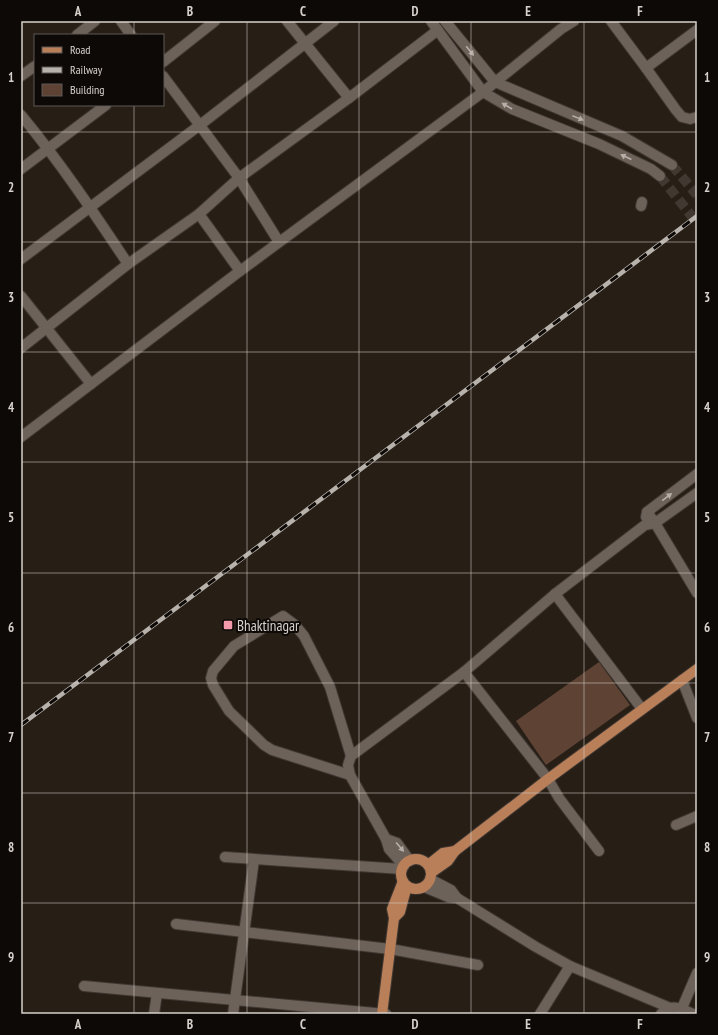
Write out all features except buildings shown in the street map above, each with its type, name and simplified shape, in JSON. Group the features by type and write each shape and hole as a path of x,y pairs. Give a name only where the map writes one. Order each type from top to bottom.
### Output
{"main road":[{"path":"428,876 420,860 405,865 401,877 405,884 412,889 417,889 428,876 443,853 455,851 548,779 697,669"},
{"path":"382,1014 394,918 392,908 405,884"}],"street":[{"path":"78,34 96,21"},
{"path":"121,21 130,34"},
{"path":"164,61 215,21"},
{"path":"287,21 349,98"},
{"path":"21,259 91,208 334,21"},
{"path":"431,21 483,92 512,109 599,144 651,169 660,176"},
{"path":"21,437 240,271 483,92 561,29 574,21"},
{"path":"611,21 682,117 690,120 697,117"},
{"path":"449,22 495,82 622,136 672,165"},
{"path":"21,348 128,264 199,214 239,178 349,98 438,30"},
{"path":"646,68 697,30"},
{"path":"21,76 34,67"},
{"path":"164,77 239,178 279,242"},
{"path":"21,169 105,106"},
{"path":"21,115 48,148 91,208 128,264"},
{"path":"199,214 240,271"},
{"path":"21,296 91,384"},
{"path":"697,474 647,512 650,524 697,594"},
{"path":"405,865 389,849 386,839 350,775 348,765 351,756 464,672 555,594 650,524 697,493"},
{"path":"555,594 642,709"},
{"path":"350,775 272,750 264,745 229,711 213,685 211,678 213,671 234,646 283,616 289,619 304,636 330,687 351,756"},
{"path":"464,672 548,779 559,798 599,850"},
{"path":"682,680 697,718"},
{"path":"676,825 697,816"},
{"path":"225,857 254,860 405,865"},
{"path":"233,1014 254,860"},
{"path":"428,876 451,890 457,898 536,947 570,966 664,1011 675,1007 682,1008 693,1014"},
{"path":"176,924 390,950 478,965"},
{"path":"540,1014 570,966"},
{"path":"682,1008 696,980"},
{"path":"84,986 386,1014"},
{"path":"154,1014 157,993"}],"tunnel":[{"path":"672,165 697,195"},
{"path":"660,176 697,223"}],"railway":[{"path":"21,725 697,216"}],"place":[{"name":"Bhaktinagar","path":"228,625"}]}
